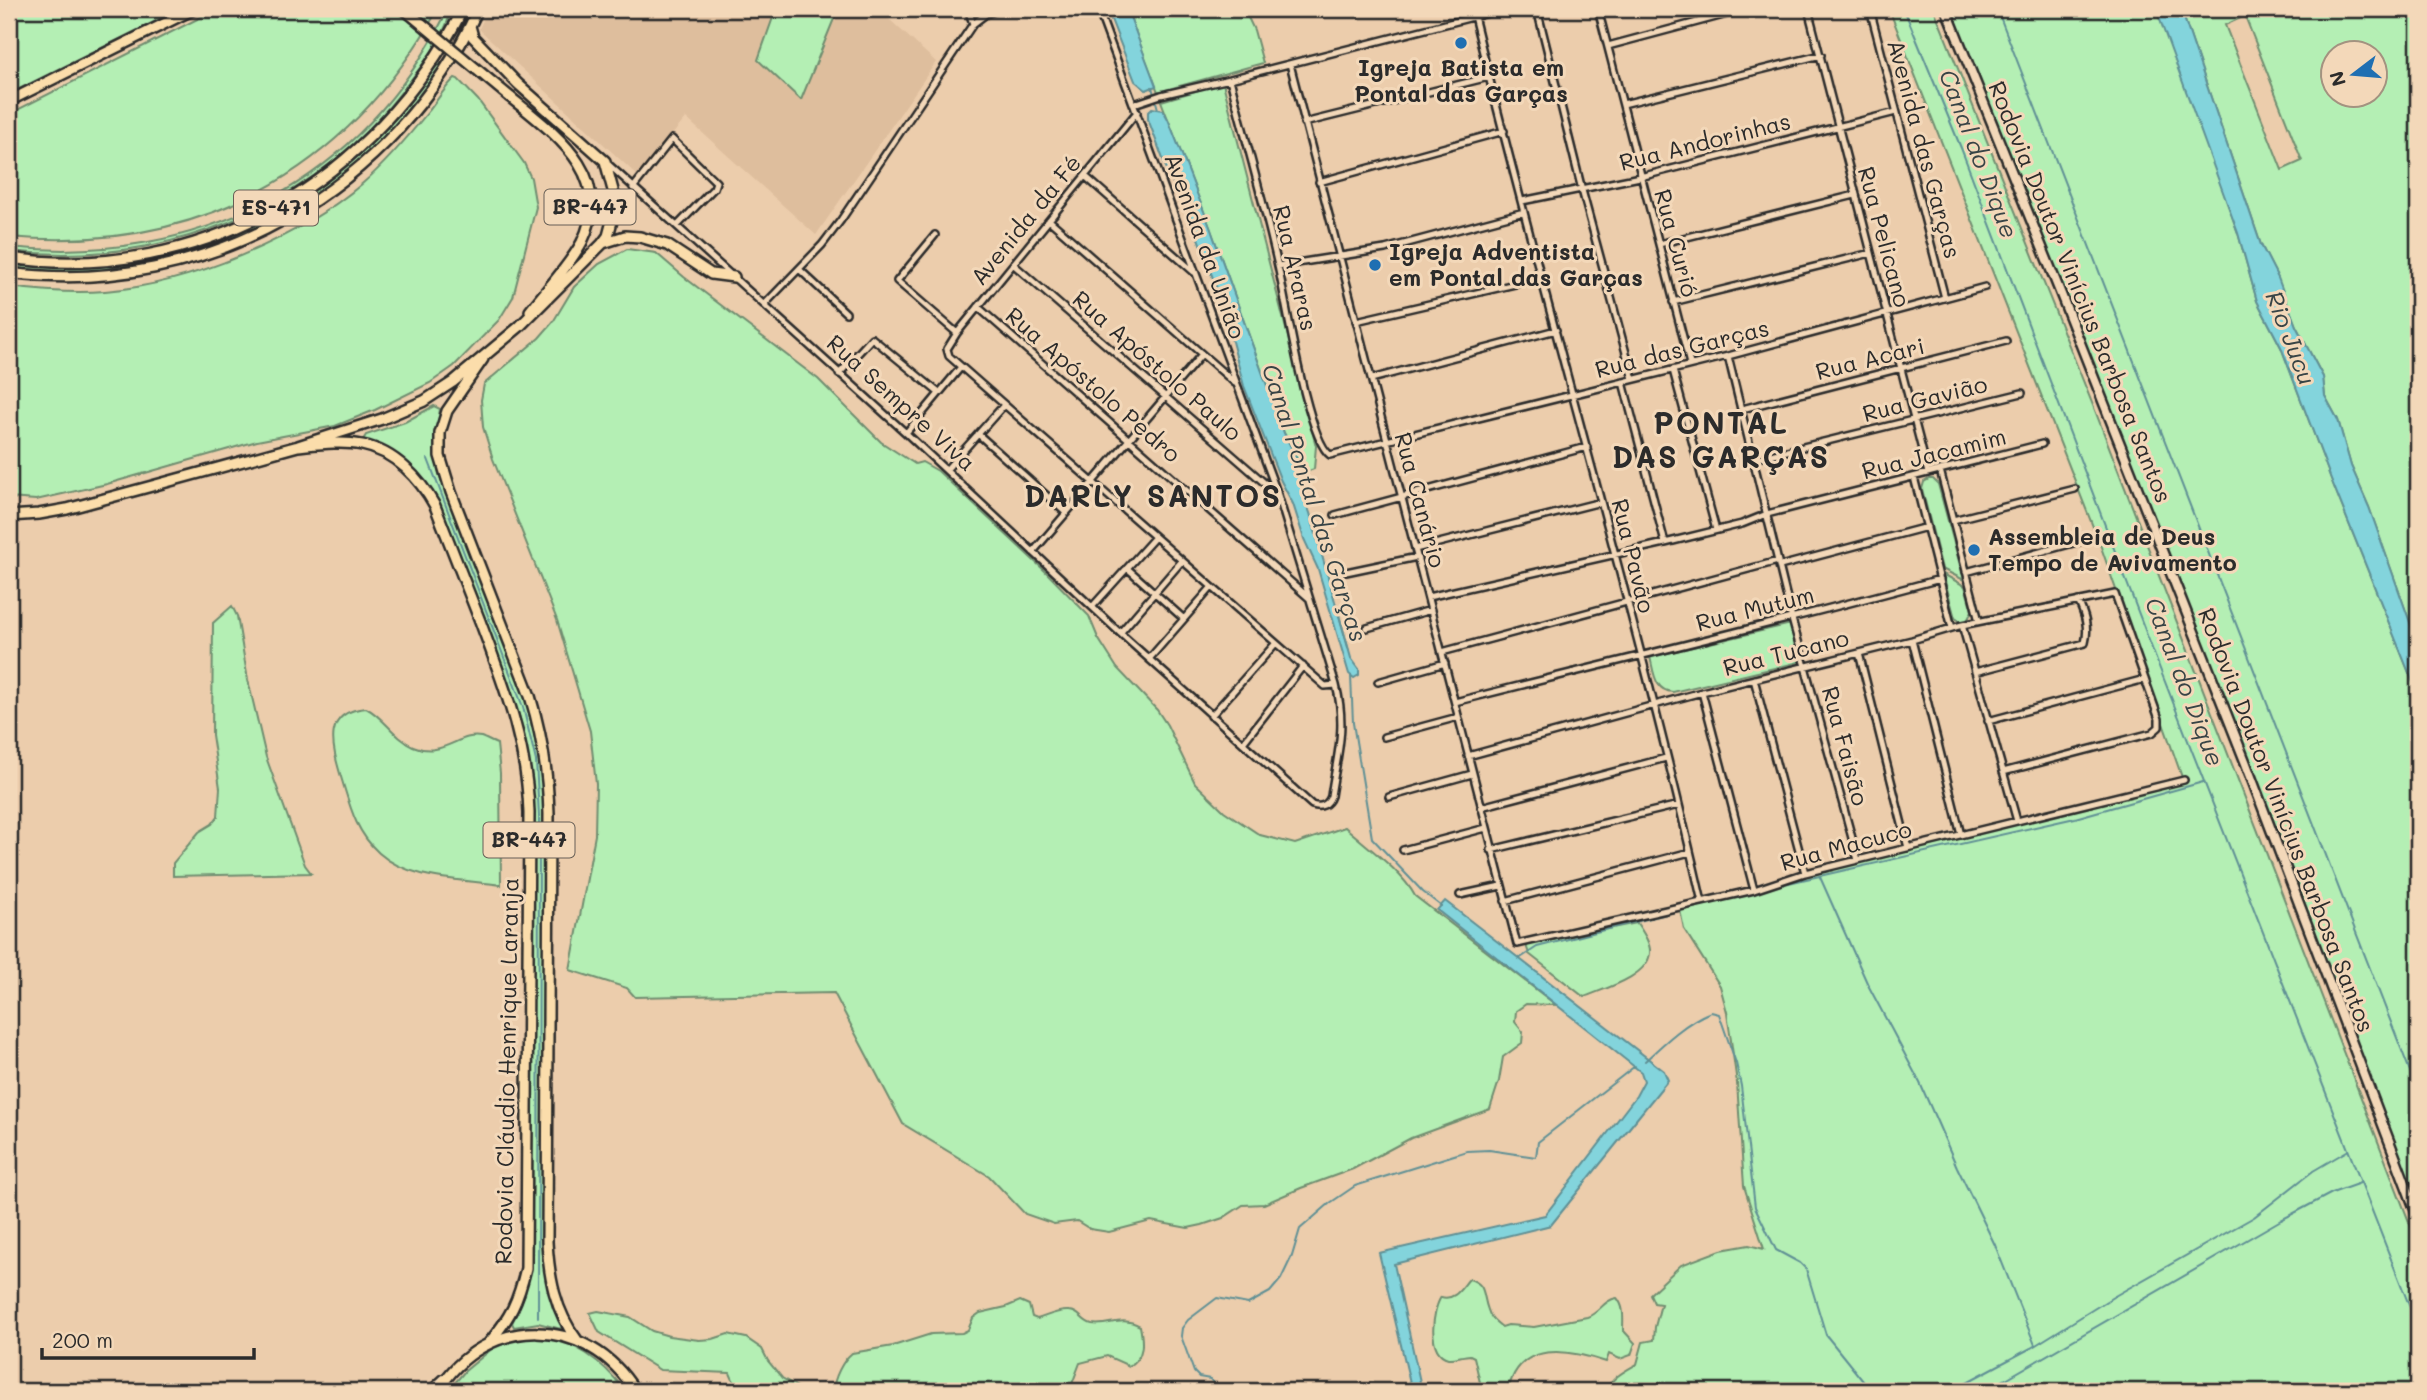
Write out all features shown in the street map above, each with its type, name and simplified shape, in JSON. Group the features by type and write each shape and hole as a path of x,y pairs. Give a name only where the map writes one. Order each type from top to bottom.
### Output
{"main road":[{"path":"9,101 194,9"},
{"name":"BR-447","path":"404,9 568,146 583,170 589,198 587,227 580,245 519,327"},
{"name":"ES-471","path":"9,258 84,261 153,253 220,234 283,204 340,165 390,117 423,76 462,9"},
{"name":"ES-471","path":"9,273 66,277 138,271 208,254 274,226 335,188 390,140 435,85 478,9"},
{"name":"Rodovia Doutor Vinícius Barbosa Santos","path":"1946,9 2245,761 2418,1217"},
{"name":"Rua Sempre Viva","path":"470,26 473,37 518,83 605,161"},
{"name":"BR-447","path":"9,516 67,509 298,446 382,419 439,394 519,327 608,236 615,210 614,194 605,161"},
{"path":"602,244 625,236 640,237 667,245 711,274 734,277"},
{"name":"Rodovia Cláudio Henrique Laranja","path":"482,359 447,411 440,433 440,456 454,502 530,696 547,766 548,1255 555,1294 564,1321 577,1340"},
{"name":"Rodovia Cláudio Henrique Laranja","path":"298,446 352,443 365,445 391,457 416,477 426,490 435,506 494,660 522,744 529,813 526,1268 510,1318 489,1343"},
{"name":"BR-447","path":"438,1391 451,1372 489,1343 512,1335 537,1333 561,1335 591,1347 615,1365 635,1391"},
{"path":"431,1391 451,1372"}],"street":[{"path":"968,9 973,24"},
{"path":"764,305 822,245 841,220 973,24 986,14 1000,9"},
{"name":"Avenida da União","path":"1098,9 1279,495 1336,685 1341,709 1341,741 1331,796 1324,805 1312,805"},
{"path":"1134,104 1504,9"},
{"path":"1537,9 1633,379"},
{"name":"Rua Curió","path":"1598,9 1690,364"},
{"path":"1608,46 1746,9"},
{"name":"Rua Pelicano","path":"1808,9 1928,473"},
{"name":"Avenida das Garças","path":"1870,9 1945,298"},
{"name":"Rua Pavão","path":"1474,16 1641,654 1702,902"},
{"path":"1623,104 1821,55"},
{"name":"Rua Canário","path":"1290,64 1517,944"},
{"path":"1304,123 1489,77"},
{"name":"Rua Araras","path":"1230,79 1278,266 1315,430 1325,452 1335,456 1387,442"},
{"name":"Avenida da Fé","path":"961,367 951,359 949,344 1137,112"},
{"name":"Rua Andorinhas","path":"1522,201 1640,177 1896,112"},
{"path":"1319,182 1504,131"},
{"path":"634,188 672,139 686,150 716,182 714,188 677,226"},
{"name":"Rua Sempre Viva","path":"605,161 906,433 1211,716 1312,805"},
{"path":"1085,176 1196,274"},
{"path":"1659,244 1855,195"},
{"path":"1278,266 1385,249 1524,212"},
{"path":"1049,220 1237,385"},
{"path":"935,235 897,281 957,333"},
{"path":"1673,302 1871,253"},
{"name":"Rua Apóstolo Paulo","path":"1013,264 1279,495"},
{"path":"799,268 846,313"},
{"path":"1356,321 1541,278"},
{"name":"Rua das Garças","path":"1387,442 1728,356 1985,287"},
{"name":"Rua Apóstolo Pedro","path":"978,307 1312,600"},
{"path":"1371,379 1556,330"},
{"path":"839,374 872,338 939,393"},
{"name":"Rua Acari","path":"1742,410 2006,341"},
{"path":"1033,552 1202,354"},
{"name":"Rua Faisão","path":"1728,356 1792,619 1858,860"},
{"path":"906,433 961,367 1325,686 1336,685"},
{"path":"1673,370 1716,530"},
{"path":"1623,382 1665,543"},
{"name":"Rua Gavião","path":"1754,459 2022,393"},
{"path":"946,470 1004,405"},
{"path":"978,434 1066,513"},
{"name":"Rua Jacamim","path":"1428,597 1665,543 1754,520 1768,513 2042,444"},
{"path":"1335,515 1587,447"},
{"path":"1940,470 1979,621"},
{"path":"1914,477 1952,628"},
{"path":"1953,520 2075,489"},
{"path":"1415,549 1601,502"},
{"path":"1442,652 1927,527"},
{"path":"1093,607 1154,537"},
{"path":"1966,572 2092,538"},
{"path":"1346,572 1417,557"},
{"path":"1120,633 1181,562"},
{"path":"1127,568 1184,619"},
{"name":"Rua Mutum","path":"1455,702 1641,654 1792,619 1940,579"},
{"path":"1149,659 1211,588"},
{"name":"Rua Tucano","path":"1468,756 1962,625 2115,594 2145,679"},
{"path":"1975,672 2085,643 2085,616 2078,601"},
{"path":"1367,628 1431,610"},
{"path":"1962,625 2017,821"},
{"path":"1912,640 1961,835"},
{"path":"1211,716 1276,643"},
{"path":"1859,653 1908,848"},
{"path":"1378,682 1445,663"},
{"path":"1243,743 1303,666"},
{"path":"1754,678 1805,873"},
{"path":"1988,721 2145,679 2160,719 2158,727 2152,733 2003,772"},
{"path":"1702,692 1754,890"},
{"path":"1384,737 1458,717"},
{"path":"1481,807 1666,758"},
{"path":"1389,797 1472,774"},
{"name":"Rua Macuco","path":"1517,944 1754,890 1805,873 2184,780"},
{"path":"1492,850 1679,805"},
{"path":"1403,850 1486,828"},
{"path":"1505,901 1690,852"},
{"path":"1460,895 1501,886"}],"shaded area":[{"path":"488,9 776,9 758,60 801,100 838,9 878,9 936,62 816,235 686,118 638,176 479,29"}],"green space":[{"path":"9,9 172,9 164,17 9,94"},
{"path":"217,9 438,9 401,67 359,117 311,158 260,191 203,216 142,232 78,239 9,237 9,114"},
{"path":"448,9 451,9 449,19 433,49 368,130 326,167 279,198 230,222 177,239 123,250 66,254 9,251 9,247 79,250 146,243 209,226 268,200 322,166 371,122 413,70"},
{"path":"776,9 838,9 801,100 758,60"},
{"path":"1127,9 1244,9 1254,30 1263,63 1158,92"},
{"path":"1889,9 1934,9 2096,413 2418,1245 2418,1391 1606,1391 1615,1378 1637,1364 1643,1342 1654,1340 1661,1304 1654,1303 1650,1294 1681,1265 1721,1250 1749,1245 1764,1249 1744,1186 1737,1083 1727,1012 1720,986 1684,929 1680,910 1766,884 2184,783 2101,547"},
{"path":"1946,9 2156,9 2168,35 2238,233 2257,301 2281,347 2418,695 2418,1212"},
{"path":"2181,9 2418,9 2418,645 2369,507 2351,466 2338,420 2325,396 2323,377 2296,326 2261,245","holes":["2245,16 2302,161 2282,170 2225,25"]},
{"path":"444,61 416,103 379,143 344,174 305,202 264,226 221,245 130,269 74,272 9,269 9,262 58,265 154,257 201,245 246,228 289,206 329,180 367,148 407,104 431,72"},
{"path":"455,78 478,100 524,163 531,178 536,207 513,297 499,320 454,366 430,383 335,426 257,441 107,484 36,500 9,498 9,287 81,292 138,287 207,269 275,240 307,223 363,183 405,140"},
{"path":"1223,83 1316,446 1314,469 1301,474 1161,101"},
{"path":"627,249 656,253 818,379 881,442 915,464 922,462 938,471 1045,571 1089,616 1098,638 1117,668 1157,710 1167,725 1195,783 1224,811 1260,835 1295,844 1345,827 1393,868 1415,896 1556,1005 1526,1004 1516,1011 1515,1022 1523,1032 1522,1043 1503,1057 1490,1109 1411,1138 1353,1169 1264,1204 1243,1205 1223,1218 1202,1225 1188,1228 1151,1221 1109,1232 1090,1229 1077,1221 1054,1224 1025,1214 989,1176 903,1124 834,993 635,997 627,988 570,970 595,835 596,784 590,731 557,620 493,459 483,427 481,400 484,384 539,338 553,322 574,287 599,264"},
{"path":"434,406 440,409 434,449 439,474 529,707 539,742 545,792 543,1254 548,1292 562,1324 561,1329 538,1323 514,1327 512,1323 525,1294 532,1254 533,812 531,776 523,728 440,507 425,482 408,465 363,440 366,435 405,422"},
{"path":"1929,479 1938,484 1964,580 1942,569 1922,489 1924,482"},
{"path":"1943,574 1965,586 1972,611 1967,621 1962,622 1955,618"},
{"path":"232,606 237,616 248,680 266,757 305,865 311,873 173,876 173,863 199,832 212,824 218,816 220,788 212,735 213,623"},
{"path":"1791,624 1800,662 1673,692 1662,688 1656,680 1650,657"},
{"path":"366,708 406,742 423,749 441,748 473,736 497,744 500,773 501,885 437,877 406,869 379,853 364,836 351,808 333,743 336,723 342,716"},
{"path":"1637,923 1646,937 1650,953 1642,969 1623,981 1584,997 1529,954 1526,945"},
{"path":"1469,1279 1479,1284 1490,1315 1502,1327 1534,1327 1587,1317 1608,1301 1617,1298 1622,1309 1623,1330 1635,1343 1631,1355 1620,1359 1609,1354 1606,1362 1576,1354 1547,1352 1523,1363 1514,1375 1508,1391 1482,1391 1474,1357 1470,1355 1448,1358 1441,1355 1434,1340 1435,1312 1441,1297 1454,1295"},
{"path":"1020,1301 1029,1305 1032,1317 1037,1319 1069,1311 1092,1324 1127,1321 1140,1326 1140,1354 1129,1366 1107,1356 1080,1363 1072,1384 1074,1391 833,1391 839,1370 852,1353 893,1346 931,1334 962,1333 968,1330 973,1318 980,1313"},
{"path":"598,1311 630,1317 652,1331 669,1336 699,1340 728,1334 746,1338 762,1349 782,1378 804,1391 738,1391 730,1373 660,1370 599,1332 590,1313"},
{"path":"537,1331 586,1354 606,1369 625,1391 448,1391 465,1371 499,1343"}],"water":[{"path":"1107,9 1127,9 1156,86 1146,90 1135,81"},
{"name":"Rio Jucu","path":"2156,9 2181,9 2261,245 2278,278 2296,326 2323,377 2325,396 2338,420 2351,466 2369,507 2418,645 2418,695 2281,347 2257,301 2238,233"},
{"path":"1152,108 1163,110 1168,119 1284,433 1297,459 1304,497 1351,658 1359,669 1359,675 1354,678 1349,674 1318,569 1244,386 1220,297 1189,214 1169,175 1148,119 1148,112"},
{"path":"1445,901 1664,1071 1668,1080 1551,1225 1394,1264 1422,1391 1412,1391 1379,1253 1545,1215 1636,1096 1644,1081 1641,1072 1437,910"}],"waterway":[{"name":"Canal do Dique","path":"1904,9 1961,148 2158,664 2418,1328"},
{"path":"1997,9 2418,1092"},
{"name":"Canal Pontal das Garças","path":"1152,87 1158,109"},
{"path":"428,459 523,707 536,761 539,816 538,1317"},
{"name":"Canal Pontal das Garças","path":"1337,608 1349,650"},
{"name":"Canal Pontal das Garças","path":"1351,676 1353,723 1372,838 1423,892 1441,906"},
{"path":"1767,888 2075,818 2203,782"},
{"path":"1820,877 1868,985 1920,1083 1995,1245 2035,1345"},
{"path":"1519,959 1537,947 1710,903"},
{"path":"1645,1061 1693,1021 1711,1012 1719,1014 1741,1086 1755,1207 1776,1250 1806,1269 1826,1335 1871,1391"},
{"path":"1220,1391 1210,1379 1199,1377 1194,1372 1181,1336 1182,1328 1188,1320 1217,1298 1248,1304 1270,1292 1281,1279 1292,1256 1300,1229 1330,1203 1355,1186 1467,1151 1489,1150 1536,1157 1538,1142 1635,1066"},
{"path":"1950,1391 2031,1348 2113,1297 2254,1217 2313,1171 2347,1151"},
{"path":"1985,1391 2281,1220 2332,1193 2360,1183"}],"place":[{"name":"Igreja Batista em Pontal das Garças","path":"1461,43"},
{"name":"Igreja Adventista em Pontal das Garças","path":"1375,265"},
{"name":"Assembleia de Deus Tempo de Avivamento","path":"1974,550"}],"district":[{"name":"PONTAL DAS GARÇAS","path":"1721,441"},
{"name":"DARLY SANTOS","path":"1153,497"}]}
